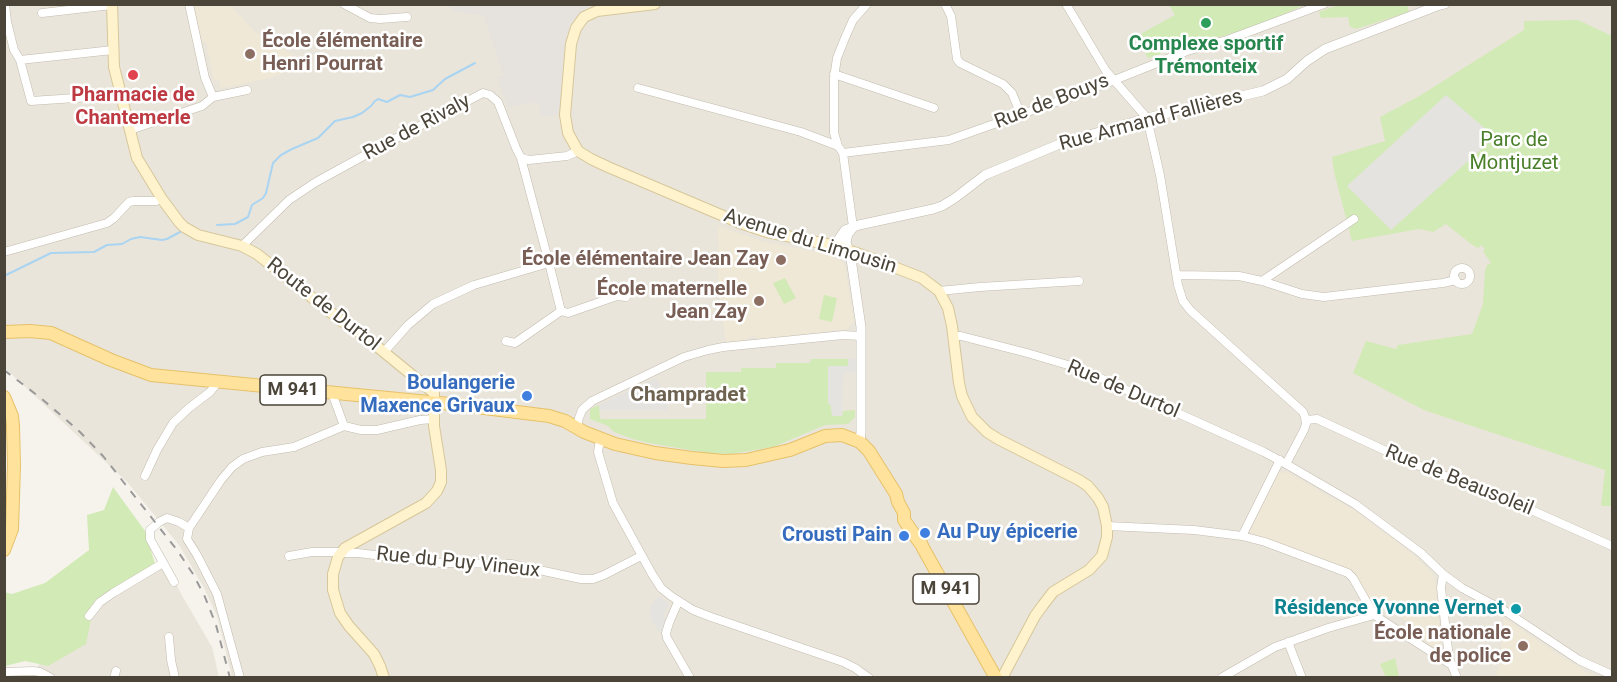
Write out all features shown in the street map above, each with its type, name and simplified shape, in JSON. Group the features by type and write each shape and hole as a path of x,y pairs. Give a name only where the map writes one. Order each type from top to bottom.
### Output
{"main road":[{"path":"578,150 568,133 565,115 571,44 576,28 584,17 597,11 655,4"},
{"path":"112,5 114,67 120,95 137,158 162,199"},
{"name":"Avenue du Limousin","path":"578,150 608,167 755,229 848,250 909,272 922,278 939,291"},
{"name":"Route de Durtol","path":"162,199 179,222 191,232 206,238 242,246 257,254 434,393 435,403"},
{"path":"939,291 948,308 954,336 959,383 968,409 978,423 998,439 1088,486 1098,498 1107,526 1105,548 1098,562 1053,592 1035,616 1002,678"},
{"name":"M 941","path":"4,332 51,333 151,375 549,416 610,436 632,448"},
{"path":"4,397 12,416 14,465 12,529 4,550"},
{"path":"384,678 374,654 344,620 338,607 333,590 336,562 341,552 349,545 426,502 437,491 441,482 441,470 434,419 435,403"},
{"path":"4,409 8,430 9,465 8,512 4,532"},
{"name":"M 941","path":"573,424 605,440 632,448 683,457 734,461 774,455 832,434 848,436 860,442 869,451 880,470 881,479 904,520 921,543 996,678"}],"street":[{"path":"5,4 6,21 31,101 120,95"},
{"path":"189,4 205,78 213,97"},
{"path":"344,4 370,18 407,17"},
{"path":"860,442 860,319 847,238 853,227 833,123 834,74 837,58 853,20 867,4"},
{"path":"1066,4 1100,62 1113,80 1148,118 1183,301 1190,310 1303,412 1306,420 1304,430 1283,462 1242,536"},
{"name":"Rue de Bouys","path":"638,88 801,132 840,150 949,140 1108,83 1187,51 1227,40 1324,4"},
{"name":"Rue Armand Fallières","path":"853,227 933,210 948,203 985,175 1062,143 1148,118 1263,91 1287,79 1325,49 1445,4"},
{"path":"42,13 112,5"},
{"path":"946,6 951,16 957,59 960,63 1003,84 1012,93 1021,115"},
{"path":"20,60 113,50"},
{"path":"834,74 934,108"},
{"path":"130,130 202,106 213,97 246,90"},
{"name":"Rue de Rivaly","path":"242,246 289,200 316,182 483,93 490,95 498,102 521,158"},
{"path":"561,311 521,158 529,160 567,156 578,150"},
{"path":"4,252 107,223 129,202 162,199"},
{"path":"1262,281 1354,219"},
{"path":"836,246 845,230 853,227"},
{"path":"384,352 408,325 433,304 474,285 549,263"},
{"path":"1177,276 1239,276 1302,294 1324,297 1456,280"},
{"path":"939,291 1079,281"},
{"path":"561,311 568,313 617,296 626,297"},
{"path":"506,341 515,343 561,311"},
{"path":"573,424 582,410 592,401 684,357 723,347 843,335 861,336"},
{"name":"Rue de Durtol","path":"954,336 958,335 1078,368 1283,462 1355,504 1421,552 1443,574 1462,588 1505,611 1579,660 1612,675"},
{"path":"145,476 173,423 210,392 218,382"},
{"path":"332,393 344,426"},
{"path":"848,436 861,418"},
{"path":"240,678 217,594 187,539 189,528 220,480 231,467 243,459 262,452 294,447 344,426 361,430 377,430 434,419"},
{"name":"Rue de Beausoleil","path":"1306,420 1317,419 1420,467 1520,505 1612,546"},
{"path":"605,440 599,445 598,452 613,503 661,588 678,602 693,610 843,662 869,678"},
{"path":"174,582 150,539 150,530 167,518 189,528"},
{"path":"1107,526 1194,530 1242,536 1265,542 1348,573 1374,615 1450,664"},
{"name":"Rue du Puy Vineux","path":"289,556 312,552 341,552 441,563 511,564 581,579 593,579 641,556"},
{"path":"89,616 100,602 113,592 163,563"},
{"path":"1443,574 1441,588 1450,664 1457,678"},
{"path":"678,602 666,633 690,678"},
{"path":"1221,678 1275,647 1374,615"},
{"path":"169,637 175,678"},
{"path":"1288,642 1302,678"},
{"path":"4,672 33,671 51,678"}],"shaded area":[{"path":"5,5 1612,5 1612,677 232,677 217,616 179,545 128,483 5,368"},
{"name":"École élémentaire Henri Pourrat","path":"192,5 230,5 255,32 306,63 271,78 221,88 219,80 214,80 206,42 200,42"},
{"path":"450,5 588,5 575,18 567,32 562,114 541,117 538,102 508,107 496,77 504,76 484,16 452,11"},
{"path":"1446,95 1495,137 1391,230 1347,186"},
{"path":"718,226 764,242 827,254 844,262 854,321 847,329 758,339 754,335 744,340 726,342 718,273"},
{"path":"848,359 856,359 856,372 843,373 842,416 832,416 831,405 828,404 828,366 848,366"},
{"path":"656,378 667,401 668,410 600,410 599,405"},
{"path":"1279,471 1287,472 1351,508 1411,553 1431,572 1436,588 1441,645 1435,648 1417,635 1420,633 1418,630 1382,603 1377,605 1371,601 1349,569 1251,534 1250,531"},
{"path":"164,558 180,592 212,647 219,677 31,678 63,624"},
{"path":"658,597 669,604 663,613 667,618 664,631 660,632 652,621 650,610"},
{"name":"École nationale de police","path":"1504,618 1586,672 1601,677 1498,677 1496,670 1499,670"}],"green space":[{"path":"1341,4 1407,5 1409,12 1356,29 1350,27 1348,17 1321,18 1319,12"},
{"path":"1169,5 1305,5 1256,26 1220,37 1182,41 1148,58 1137,36 1175,15"},
{"name":"Parc de Montjuzet","path":"1578,20 1612,36 1612,506 1601,506 1605,470 1424,410 1353,373 1366,341 1396,349 1398,345 1472,334 1483,304 1485,271 1487,265 1491,263 1482,245 1478,248 1471,244 1446,224 1433,232 1419,229 1352,241 1332,157 1385,141 1380,117 1421,95 1524,30 1524,21"},
{"path":"785,278 796,298 784,304 773,283"},
{"path":"824,295 837,298 832,322 819,319"},
{"path":"811,359 848,359 848,366 828,367 828,404 831,404 832,415 842,416 843,411 855,410 855,417 848,424 825,425 773,447 730,454 708,453 633,439 590,419 590,409 599,405 600,419 706,419 706,372 741,372 741,368 776,368 776,363 810,363"},
{"path":"113,487 145,531 155,564 95,600 86,644 48,666 25,661 5,666 4,592 12,594 45,583 89,550 87,515 104,510"},
{"path":"1395,658 1399,677 1386,677 1380,664"}],"waterway":[{"path":"217,225 235,224 248,217 252,205 263,198 266,193 273,163 281,155 318,138 335,121 362,113 378,99 387,102 400,95 410,97 433,90 445,79 475,63"},
{"path":"4,276 51,253 94,252 107,245 122,244 131,239 140,237 162,240 180,232"}],"railway":[{"path":"4,370 80,432 103,456 177,550 205,597 216,625 230,678"}],"place":[{"name":"Complexe sportif Trémonteix","path":"1206,23"},
{"name":"École élémentaire Henri Pourrat","path":"250,54"},
{"name":"Pharmacie de Chantemerle","path":"133,75"},
{"name":"École élémentaire Jean Zay","path":"781,260"},
{"name":"École maternelle Jean Zay","path":"759,301"},
{"name":"Boulangerie Maxence Grivaux","path":"527,396"},
{"name":"Au Puy épicerie","path":"925,533"},
{"name":"Crousti Pain","path":"904,536"},
{"name":"Résidence Yvonne Vernet","path":"1516,609"},
{"name":"École nationale de police","path":"1523,646"}],"district":[{"name":"Champradet","path":"688,396"}]}
